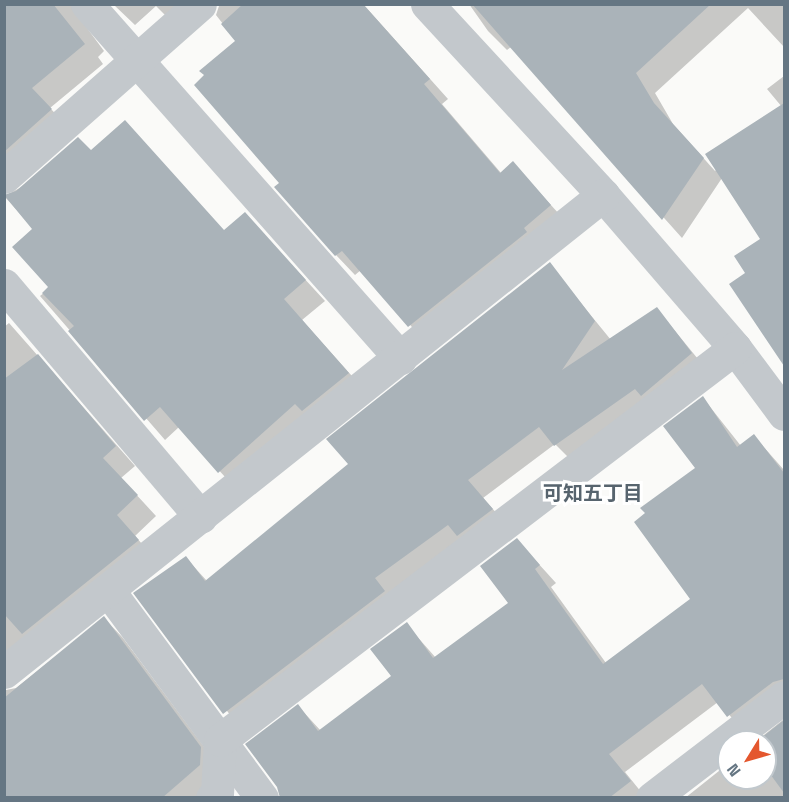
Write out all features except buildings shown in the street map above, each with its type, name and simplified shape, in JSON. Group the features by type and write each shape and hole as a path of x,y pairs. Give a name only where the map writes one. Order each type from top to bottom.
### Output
{"street":[{"path":"87,4 400,358"},
{"path":"4,177 200,4"},
{"path":"427,4 603,195 735,348 784,414"},
{"path":"5,672 603,195"},
{"path":"4,285 201,517"},
{"path":"212,798 217,794 220,740 735,348"},
{"path":"108,590 262,798"},
{"path":"652,798 784,697"}],"district":[{"name":"可知五丁目","path":"593,493"}]}
